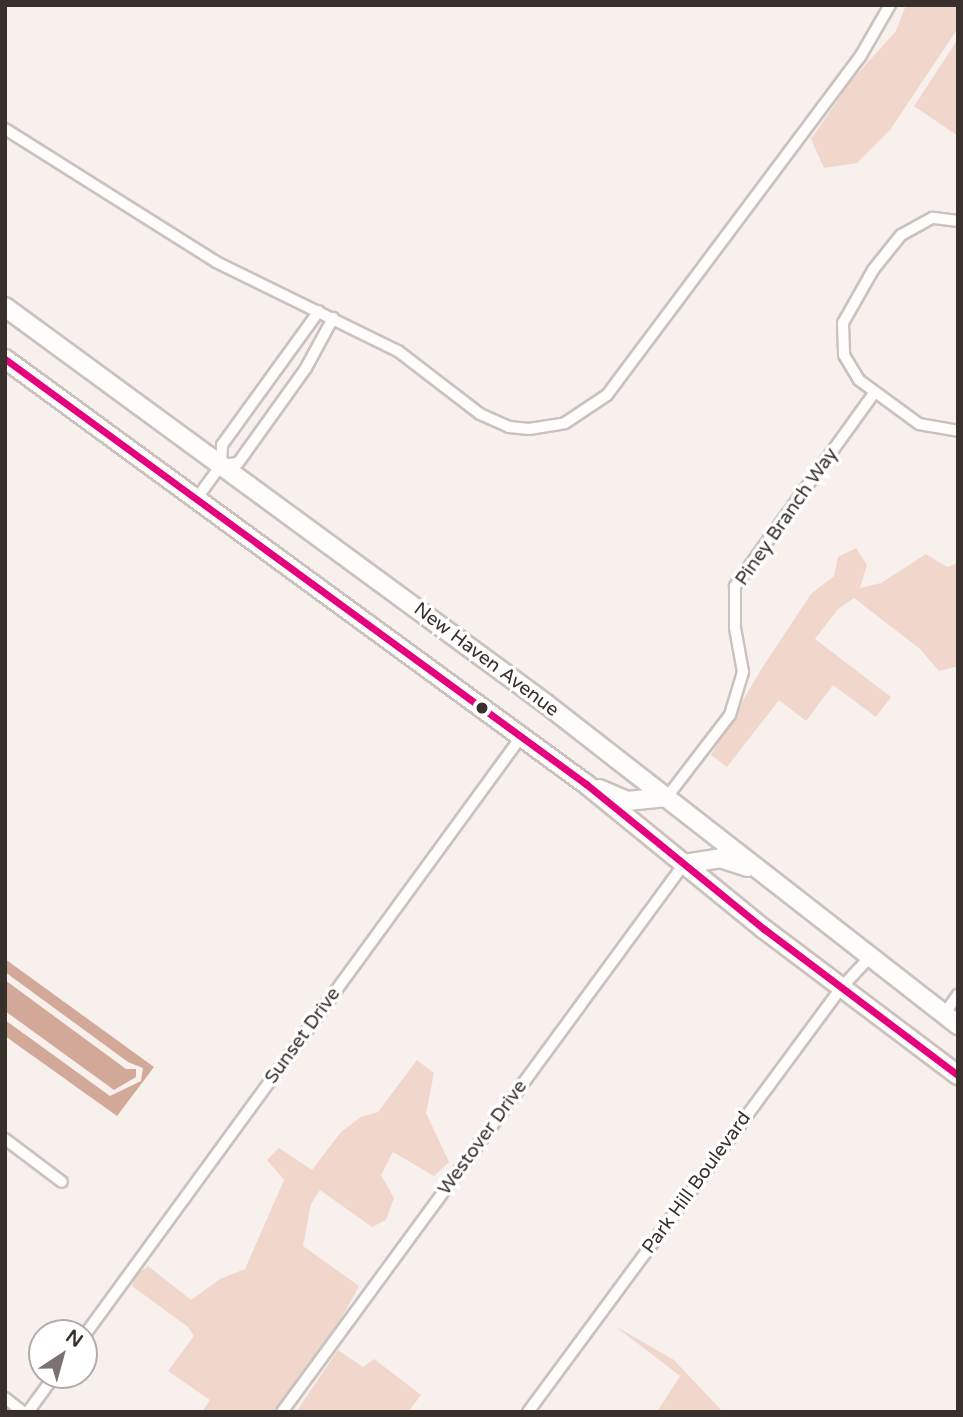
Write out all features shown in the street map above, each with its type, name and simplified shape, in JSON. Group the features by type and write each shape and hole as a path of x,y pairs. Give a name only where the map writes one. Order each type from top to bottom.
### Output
{"main road":[{"name":"New Haven Avenue","path":"5,307 667,797 869,958 951,1019"},
{"name":"New Haven Avenue","path":"5,359 586,784 841,988 958,1075"},
{"path":"586,784 627,801 667,797"},
{"path":"684,864 720,859 758,870"}],"street":[{"path":"5,129 216,262 398,351 487,418 530,429 565,423 607,395 860,57 890,5"},
{"path":"958,221 932,218 901,235 873,270 843,323 844,355 859,380 919,424 958,431"},
{"path":"197,498 221,465 222,444 319,311"},
{"path":"221,465 238,463 306,368 333,318"},
{"name":"Piney Branch Way","path":"667,797 730,715 743,672 735,628 735,586 874,393"},
{"name":"Sunset Drive","path":"96,1319 521,737"},
{"name":"Westover Drive","path":"282,1412 684,864"},
{"name":"Park Hill Boulevard","path":"528,1412 841,988 869,958"},
{"path":"951,1019 958,995"},
{"path":"5,1139 62,1182"},
{"path":"5,1398 26,1412 44,1389"}],"shaded area":[{"path":"906,5 958,5 958,28 890,130 857,163 824,168 811,139 851,81 896,31"},
{"path":"958,39 958,136 914,106"},
{"path":"856,548 867,565 860,588 881,583 926,554 947,567 958,563 958,666 939,671 920,649 854,598 838,609 815,639 891,697 876,717 833,685 806,721 779,700 727,767 711,755 762,668 811,594 834,576 838,557"},
{"path":"5,959 154,1067 117,1116 5,1036 5,1020 110,1096 141,1081 143,1068 128,1062 5,972"},
{"path":"5,980 126,1069 136,1069 136,1077 114,1090 5,1011"},
{"path":"417,1060 434,1073 426,1113 449,1162 434,1176 393,1152 381,1175 394,1198 386,1220 372,1227 320,1190 311,1204 303,1246 359,1286 340,1321 275,1412 202,1412 210,1400 168,1371 194,1336 188,1327 132,1286 135,1276 148,1266 191,1300 220,1279 245,1269 284,1180 267,1160 279,1148 312,1170 341,1132 361,1117 378,1112"},
{"path":"615,1326 674,1360 723,1412 657,1412 680,1376"},
{"path":"338,1350 363,1367 374,1359 421,1395 408,1412 296,1412"}],"transit line":[{"path":"5,359 586,784 764,929 958,1075"}]}
